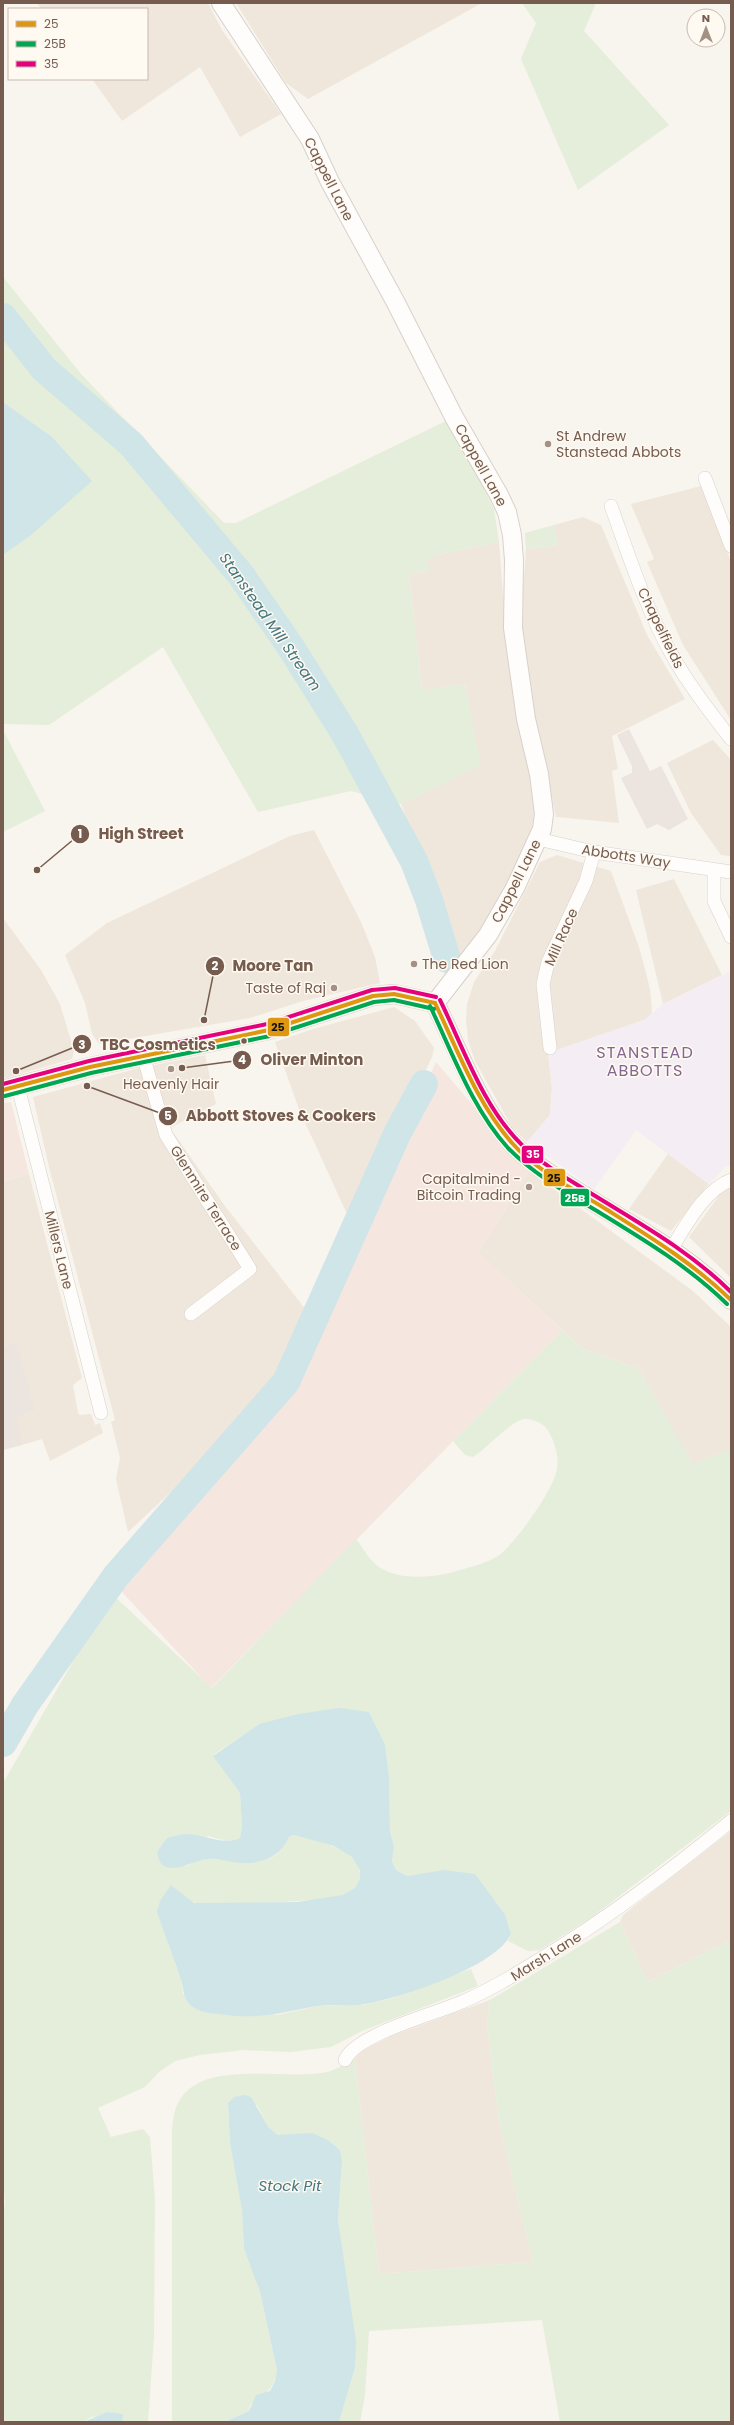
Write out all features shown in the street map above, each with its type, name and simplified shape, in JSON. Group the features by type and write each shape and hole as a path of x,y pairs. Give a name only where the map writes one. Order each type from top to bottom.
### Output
{"street":[{"name":"Cappell Lane","path":"221,3 310,139 330,182 396,303 454,417 500,494 507,512 512,535 514,560 512,628 526,719 539,774 544,814 538,839 515,888 488,935 435,1003"},
{"path":"705,478 731,546"},
{"name":"Chapelfields","path":"611,506 639,582 672,654 704,706 731,740"},
{"name":"Abbotts Way","path":"538,839 594,852 731,872"},
{"name":"Mill Race","path":"550,1048 543,984 548,962 586,881 594,852"},
{"path":"714,870 714,902 731,937"},
{"path":"10,1088 143,1055 269,1030 374,996 394,994 435,1003 476,1086 499,1128 513,1144 550,1174 671,1249 698,1270 731,1300"},
{"name":"Glenmire Terrace","path":"143,1055 166,1135 250,1269 190,1314"},
{"name":"Millers Lane","path":"10,1088 101,1413"},
{"path":"671,1249 710,1194 720,1184 731,1180"},
{"name":"Marsh Lane","path":"345,2060 353,2048 382,2032 492,1989 560,1947 621,1908 667,1874 731,1821"}],"shaded area":[{"path":"37,3 208,3 222,30 281,114 240,137 200,67 122,121 93,80 148,80 148,8 40,8"},
{"path":"236,3 482,3 308,99 286,83"},
{"path":"701,486 731,562 731,720 683,645 647,562 654,559 631,504"},
{"path":"583,517 601,525 647,635 685,699 612,736 618,769 612,771 619,823 556,817 534,718 521,621 526,549 558,545 554,525"},
{"path":"499,542 507,645 513,697 530,774 535,804 534,820 527,842 493,913 455,965 439,896 417,848 401,804 480,765 465,684 422,690 409,574 428,571 427,559 445,553"},
{"path":"629,729 650,771 661,766 688,819 669,830 657,824 647,829 621,778 632,773 632,766 617,735"},
{"path":"713,740 731,760 731,856 721,855 691,813 667,763"},
{"path":"314,830 361,922 375,957 380,983 303,1001 250,1018 99,1044 92,1034 85,1003 65,955 107,923 290,836"},
{"path":"557,855 611,871 640,950 650,989 652,1010 651,1017 644,1020 548,1053 552,1088 550,1115 527,1142 512,1127 475,1061 468,1040 466,1020 467,1004 474,982 495,951 540,862"},
{"path":"674,879 722,975 663,1004 636,890"},
{"path":"3,918 41,970 60,1004 74,1051 72,1059 3,1079"},
{"path":"731,971 731,1165 725,1167 709,1184 636,1130 594,1189 527,1142 550,1115 552,1088 548,1053 644,1020 663,1004"},
{"path":"394,1007 415,1021 434,1048 432,1057 356,1217 346,1212 300,1112 275,1042 313,1029"},
{"path":"205,1055 216,1104 170,1128 225,1206 310,1315 303,1335 286,1369 259,1402 186,1478 128,1532 116,1479 120,1458 111,1422 115,1420 49,1167 33,1097 139,1068"},
{"path":"436,1062 529,1171 478,1253 562,1330 211,1688 121,1591 290,1388"},
{"path":"11,1102 29,1174 3,1182 3,1103"},
{"path":"668,1154 709,1184 671,1231 629,1209"},
{"path":"529,1171 693,1291 731,1327 731,1539 639,1369 582,1348 478,1253"},
{"path":"29,1174 82,1378 73,1385 78,1413 80,1415 91,1414 95,1425 100,1423 103,1433 50,1461 42,1439 22,1445 15,1417 35,1411 3,1347 3,1182"},
{"path":"731,1188 731,1278 689,1237 723,1190"},
{"path":"16,1343 35,1411 16,1417 22,1445 3,1450 3,1347"},
{"path":"731,1831 731,1940 648,1982 620,1922 623,1915"},
{"path":"490,2000 487,2026 499,2122 533,2262 379,2274 355,2058 361,2051 391,2036"}],"green space":[{"path":"522,3 596,3 584,31 669,125 578,190 521,59 536,23"},
{"path":"3,277 81,374 224,523 236,523 450,419 494,509 499,542 445,553 428,559 429,571 409,574 422,690 465,684 481,765 401,804 351,791 258,812 163,647 49,725 3,724 3,555 30,536 51,436 3,402"},
{"path":"554,525 558,545 526,549 525,533"},
{"path":"3,730 45,811 3,832"},
{"path":"562,1330 582,1348 639,1369 693,1464 731,1448 731,1811 592,1917 540,1950 528,1951 508,1941 511,1934 505,1914 496,1901 420,1874 407,1876 396,1870 392,1861 394,1847 390,1831 389,1776 385,1744 369,1712 259,1724 213,1755 240,1793 242,1827 240,1838 228,1840 208,1836 185,1867 204,1859 244,1862 265,1860 275,1856 283,1848 289,1837 294,1835 325,1843 346,1853 354,1860 359,1868 360,1878 357,1886 344,1895 316,1899 242,1904 202,1904 193,1902 184,1897 171,1885 175,1963 181,1979 183,1994 277,2015 318,2006 363,2005 393,1998 471,1969 478,1986 362,2031 331,2047 291,2052 243,2050 200,2055 175,2061 159,2072 145,2087 98,2108 111,2137 143,2129 150,2137 155,2199 154,2336 148,2422 122,2422 122,2414 91,2417 84,2422 3,2422 3,2221 5,2202 3,2177 3,1783 112,1594 212,1688 356,1539 370,1558 379,1567 404,1576 423,1577 450,1573 481,1564 498,1556 514,1540 533,1516 555,1478 557,1469 557,1454 553,1441 545,1426 531,1419 524,1419 511,1425 473,1457 465,1455 453,1441"},
{"path":"620,1922 648,1982 731,1940 731,2422 560,2422 542,2320 369,2331 365,2395 360,2422 339,2422 355,2368 338,2220 342,2161 340,2150 328,2140 293,2135 278,2135 269,2129 257,2105 228,2103 230,2142 242,2211 244,2249 260,2292 277,2370 276,2377 272,2387 250,2405 249,2411 225,2422 172,2422 172,2130 178,2103 190,2089 206,2080 226,2075 313,2074 331,2071 355,2058 379,2274 533,2262 499,2122 487,2026 490,2000"}],"water":[{"path":"3,402 51,436 92,481 30,536 3,555"},
{"path":"339,1708 369,1712 385,1744 389,1776 390,1831 394,1847 392,1861 396,1870 407,1876 444,1870 475,1874 505,1914 511,1934 502,1946 487,1958 467,1969 423,1988 381,2001 359,2005 317,2006 257,2016 232,2016 200,2011 187,2002 157,1912 160,1901 171,1885 194,1903 297,1902 343,1895 355,1888 360,1879 360,1870 352,1857 334,1846 294,1835 289,1837 280,1851 266,1860 258,1862 241,1863 211,1859 172,1868 162,1865 157,1852 167,1838 183,1834 226,1841 240,1838 242,1827 240,1793 213,1756 259,1724 298,1714"},
{"name":"Stock Pit","path":"244,2095 251,2097 269,2128 278,2135 312,2133 328,2140 340,2150 342,2161 338,2220 356,2341 355,2368 339,2422 225,2422 249,2411 256,2395 270,2391 275,2381 277,2370 260,2292 244,2249 242,2211 230,2143 228,2103 234,2097"},
{"path":"107,2412 123,2414 122,2422 84,2422"}],"waterway":[{"name":"Stanstead Mill Stream","path":"3,317 44,369 131,444 241,575 292,649 345,734 414,861 429,900 447,959"},
{"path":"3,1743 25,1705 116,1576 286,1382 397,1134 424,1084"}],"transit line":[{"name":"35","path":"3,1084 89,1061 267,1024 372,990 395,988 436,997"},
{"name":"25","path":"3,1090 90,1067 269,1030 373,996 394,994 435,1003"},
{"name":"25B","path":"5,1096 91,1073 270,1036 374,1002 394,1000 434,1009"},
{"name":"35","path":"440,1000 475,1077 485,1095 508,1130 522,1145 552,1169 642,1224 679,1249 697,1262 731,1292"},
{"name":"25","path":"435,1003 478,1094 488,1111 521,1153 554,1178 601,1206 685,1261 731,1300"},
{"name":"25B","path":"430,1006 464,1080 484,1116 508,1148 528,1166 551,1182 681,1265 727,1304"}],"place":[{"name":"St Andrew Stanstead Abbots","path":"548,444"},
{"name":"High Street","path":"37,870"},
{"name":"The Red Lion","path":"414,964"},
{"name":"Taste of Raj","path":"334,988"},
{"name":"Moore Tan","path":"204,1020"},
{"name":"Oliver Minton","path":"182,1068"},
{"name":"Heavenly Hair","path":"171,1069"},
{"name":"TBC Cosmetics","path":"16,1071"},
{"name":"Abbott Stoves & Cookers","path":"87,1086"},
{"name":"Capitalmind - Bitcoin Trading","path":"529,1187"}],"district":[{"name":"STANSTEAD ABBOTTS","path":"645,1061"}]}
